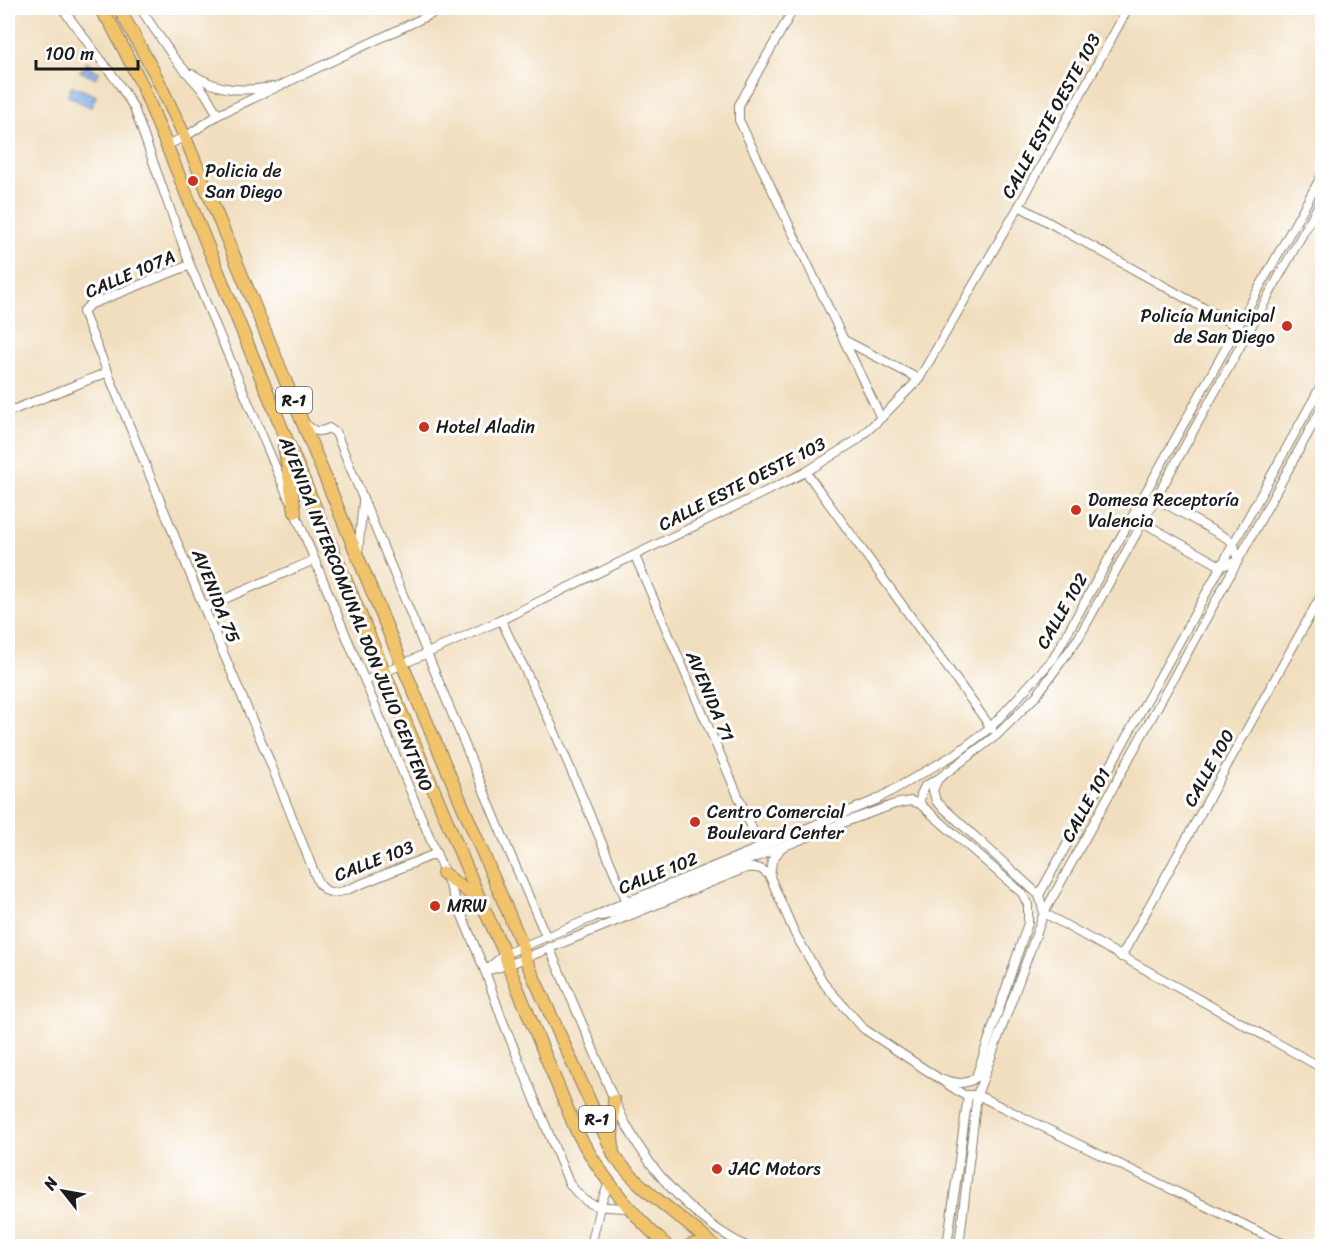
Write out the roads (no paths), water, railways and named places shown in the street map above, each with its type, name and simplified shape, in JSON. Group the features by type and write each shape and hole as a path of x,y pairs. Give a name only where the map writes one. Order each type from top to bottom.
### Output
{"main road":[{"name":"AVENIDA INTERCOMUNAL DON JULIO CENTENO","path":"99,8 111,24 142,85 281,426 576,1130 590,1155 628,1208 667,1246"},
{"name":"AVENIDA INTERCOMUNAL DON JULIO CENTENO","path":"120,8 185,136 402,664 524,952 615,1157 626,1171 672,1213 714,1246"},
{"path":"281,426 295,513"},
{"path":"443,873 481,902"},
{"path":"614,1101 612,1137 615,1157"},
{"path":"689,1246 698,1244 702,1246"}],"street":[{"name":"AVENIDA INTERCOMUNAL DON JULIO CENTENO","path":"62,8 119,84 134,108 190,265 295,513 569,1183 581,1199 590,1204 628,1208"},
{"path":"140,8 174,58 206,93 218,115"},
{"path":"166,145 218,115 444,8"},
{"path":"794,8 739,105 739,120 881,418"},
{"name":"CALLE ESTE OESTE 103","path":"364,681 501,620 806,472 857,440 919,379 1019,206 1128,8"},
{"path":"183,68 218,87 234,90 254,90 282,85"},
{"name":"CALLE 102","path":"524,952 546,936 876,800 957,753 991,727 1053,659 1323,175"},
{"name":"CALLE 102","path":"594,918 615,913 895,804 911,801 920,804 925,786 938,779 997,735 1036,695 1079,637 1323,200"},
{"path":"1019,206 1238,327"},
{"name":"CALLE 107A","path":"82,312 89,305 190,265"},
{"name":"AVENIDA 75","path":"82,312 318,882 324,891"},
{"path":"845,340 919,379"},
{"path":"8,412 108,372"},
{"name":"CALLE 101","path":"1039,895 1323,384"},
{"name":"CALLE 101","path":"959,1246 977,1095 1044,913 1323,408"},
{"name":"AVENIDA INTERCOMUNAL DON JULIO CENTENO","path":"302,421 315,432 329,428 333,430 546,936"},
{"path":"806,472 997,735"},
{"path":"358,556 363,500"},
{"path":"1157,500 1230,540 1234,545 1238,561 1222,566 1144,523 1140,506 1157,500"},
{"name":"AVENIDA 71","path":"634,556 760,848"},
{"path":"204,608 314,560"},
{"name":"CALLE 100","path":"1121,957 1323,594"},
{"path":"501,620 553,728 627,902"},
{"path":"1155,688 1165,693"},
{"path":"938,779 933,790 936,801 1039,895 1044,913 1323,1068"},
{"path":"920,804 1022,894 1028,905 1029,917 976,1077 971,1082 964,1083 942,1079"},
{"path":"1071,840 1081,846"},
{"path":"782,847 772,861 770,877 795,934 825,985 864,1029 959,1092 968,1096 977,1095 1288,1246"},
{"name":"CALLE 103","path":"324,891 332,894 344,891 435,854"},
{"path":"986,862 1000,859"},
{"name":"CALLE 102","path":"484,971 506,959 524,952 549,947 746,868 757,867 765,870 770,877"},
{"path":"549,947 628,1129 670,1186 715,1228 746,1246"},
{"path":"1019,950 1030,953"},
{"path":"947,1246 968,1096"},
{"path":"591,1246 600,1206 609,1183"}],"water":[{"path":"87,63 99,72 95,78 80,71"},
{"path":"72,86 96,96 91,107 68,96"}],"place":[{"name":"Policia de San Diego","path":"193,181"},
{"name":"Policía Municipal de San Diego","path":"1287,326"},
{"name":"Hotel Aladin","path":"424,427"},
{"name":"Domesa Receptoría Valencia","path":"1076,510"},
{"name":"Centro Comercial Boulevard Center","path":"695,822"},
{"name":"MRW","path":"435,906"},
{"name":"JAC Motors","path":"717,1169"}]}
